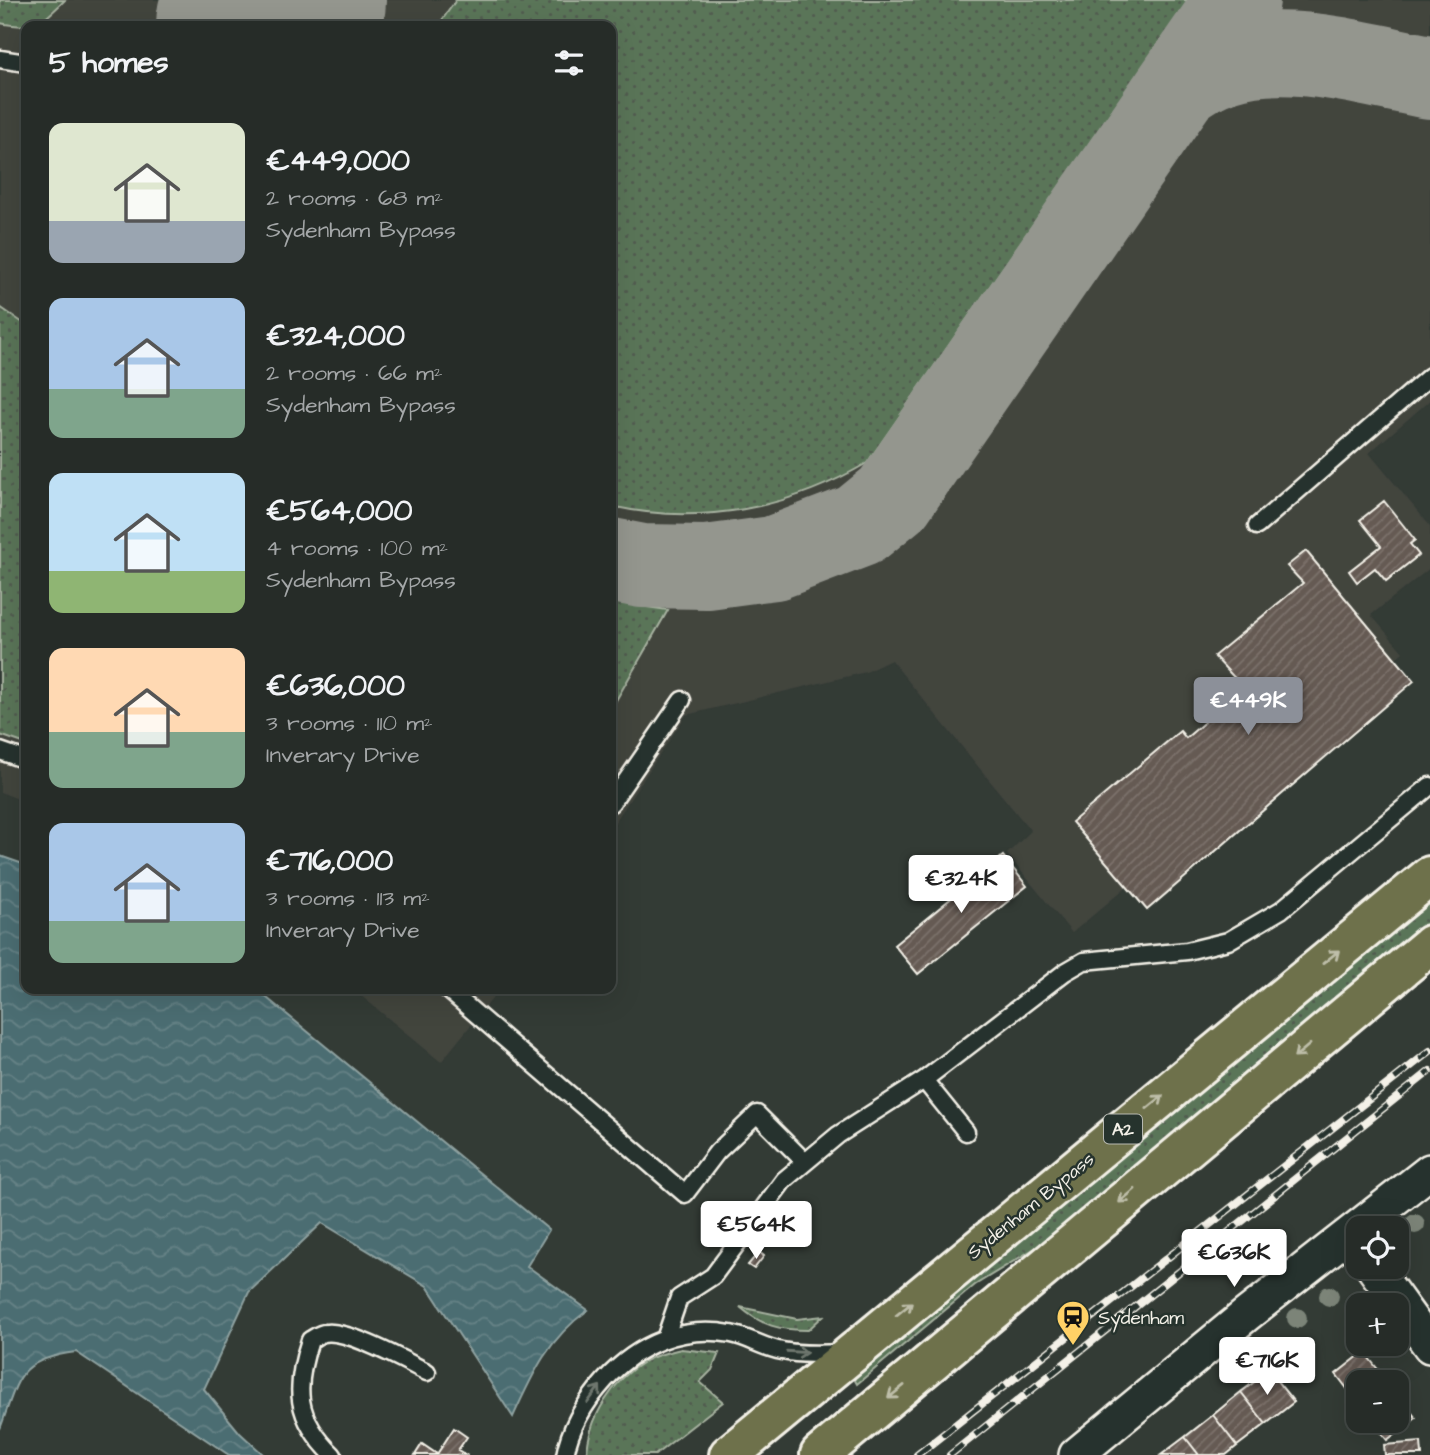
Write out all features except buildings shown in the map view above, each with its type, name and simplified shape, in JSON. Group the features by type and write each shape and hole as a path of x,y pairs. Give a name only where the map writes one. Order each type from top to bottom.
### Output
{"highway":[{"name":"Sydenham Bypass","path":"729,1455 1430,876"},
{"path":"820,1455 1430,944"}],"street":[{"path":"1380,1216 1430,1171"},
{"path":"1076,1455 1246,1315 1346,1246"},
{"path":"1382,1279 1430,1346"}],"lane":[{"path":"0,59 21,62"},
{"path":"1257,526 1430,376"},
{"path":"616,796 682,700"},
{"path":"0,751 21,758"},
{"path":"665,1339 679,1298 713,1276 783,1180 838,1135 924,1080 1065,972 1084,961 1187,951 1228,941 1281,910 1430,786"},
{"path":"453,994 685,1194 718,1152 757,1114 805,1162"},
{"path":"924,1080 966,1132"},
{"path":"333,1455 316,1438 301,1410 300,1372 310,1340 324,1332 336,1334 376,1346 427,1372"},
{"path":"565,1455 579,1416 596,1390 625,1358 665,1339 682,1334 728,1334 783,1351 822,1354 851,1352"}],"shaded area":[{"path":"0,0 1430,0 1430,400 1369,453 1430,526 1430,568 1371,615 1403,652 1072,933 1007,854 1031,831 891,660 866,672 686,715 616,820 616,21 21,21 21,800 0,792"},
{"path":"359,994 496,994 441,1062"}],"green space":[{"path":"0,0 65,0 40,21 21,21 21,26 0,23"},
{"path":"456,0 1189,0 867,463 807,492 775,502 711,513 678,514 616,507 616,21 441,21"},
{"path":"0,307 21,322 21,742 0,735"},
{"path":"616,603 668,610 616,700"},
{"path":"1430,901 1430,923 1040,1245 975,1285 857,1384 853,1377"},
{"path":"740,1307 797,1319 823,1316 808,1330 788,1329 764,1323"},
{"path":"681,1349 719,1353 712,1370 700,1382 723,1402 655,1455 587,1455 588,1441 597,1414 613,1389 645,1361"}],"water":[{"path":"0,856 21,863 21,994 262,994 549,1230 527,1266 588,1310 552,1345 535,1371 513,1417 427,1286 322,1223 249,1292 204,1389 240,1433 264,1455 229,1455 76,1352 41,1360 23,1374 11,1397 0,1429"}],"taxiway":[{"path":"616,561 642,566 707,567 774,558 860,525 893,498 1238,0"},
{"path":"1177,88 1205,69 1235,58 1266,54 1332,58 1430,77"}],"runway":[{"path":"265,21 280,0"}],"railway":[{"path":"917,1455 1430,1051"},
{"path":"950,1455 1430,1071"}],"place":[{"name":"Sydenham","path":"1073,1347"}]}
